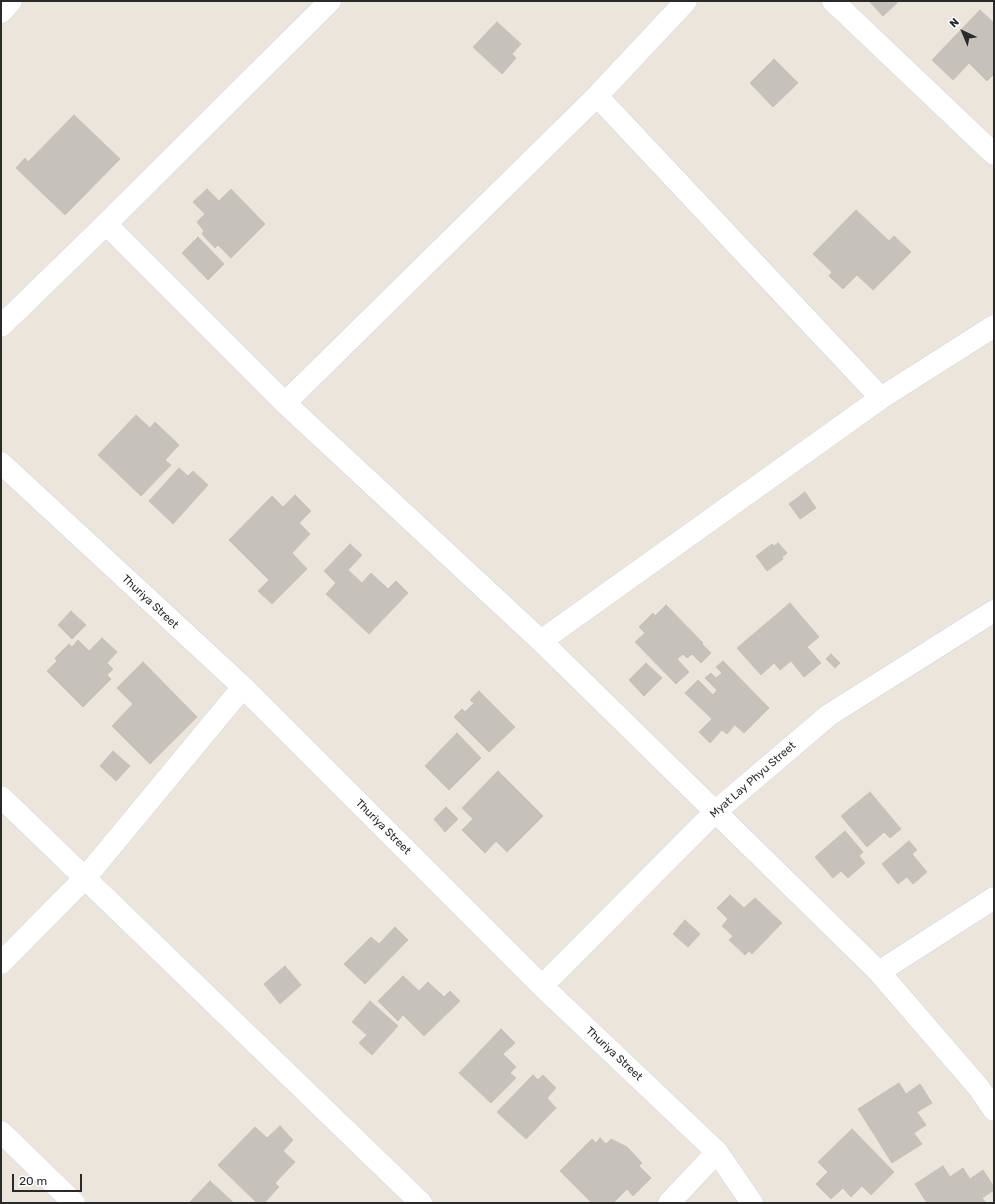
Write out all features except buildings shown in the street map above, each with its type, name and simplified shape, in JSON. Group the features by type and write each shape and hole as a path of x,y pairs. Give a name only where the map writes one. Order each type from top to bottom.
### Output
{"street":[{"path":"1,12 11,1"},
{"path":"1,326 106,224 330,1"},
{"path":"284,403 597,96 686,1"},
{"path":"832,1 994,154"},
{"path":"597,96 881,398"},
{"path":"106,224 284,403 541,641 879,972 979,1088 994,1110"},
{"path":"541,641 881,398 994,326"},
{"name":"Thuriya Street","path":"1,463 243,688 542,986 717,1152 752,1203"},
{"name":"Myat Lay Phyu Street","path":"542,986 715,812 829,715 994,611"},
{"path":"1,963 85,878 243,688"},
{"path":"1,798 421,1203"},
{"path":"879,972 994,898"},
{"path":"1,1132 74,1203"},
{"path":"670,1203 717,1152"}]}
